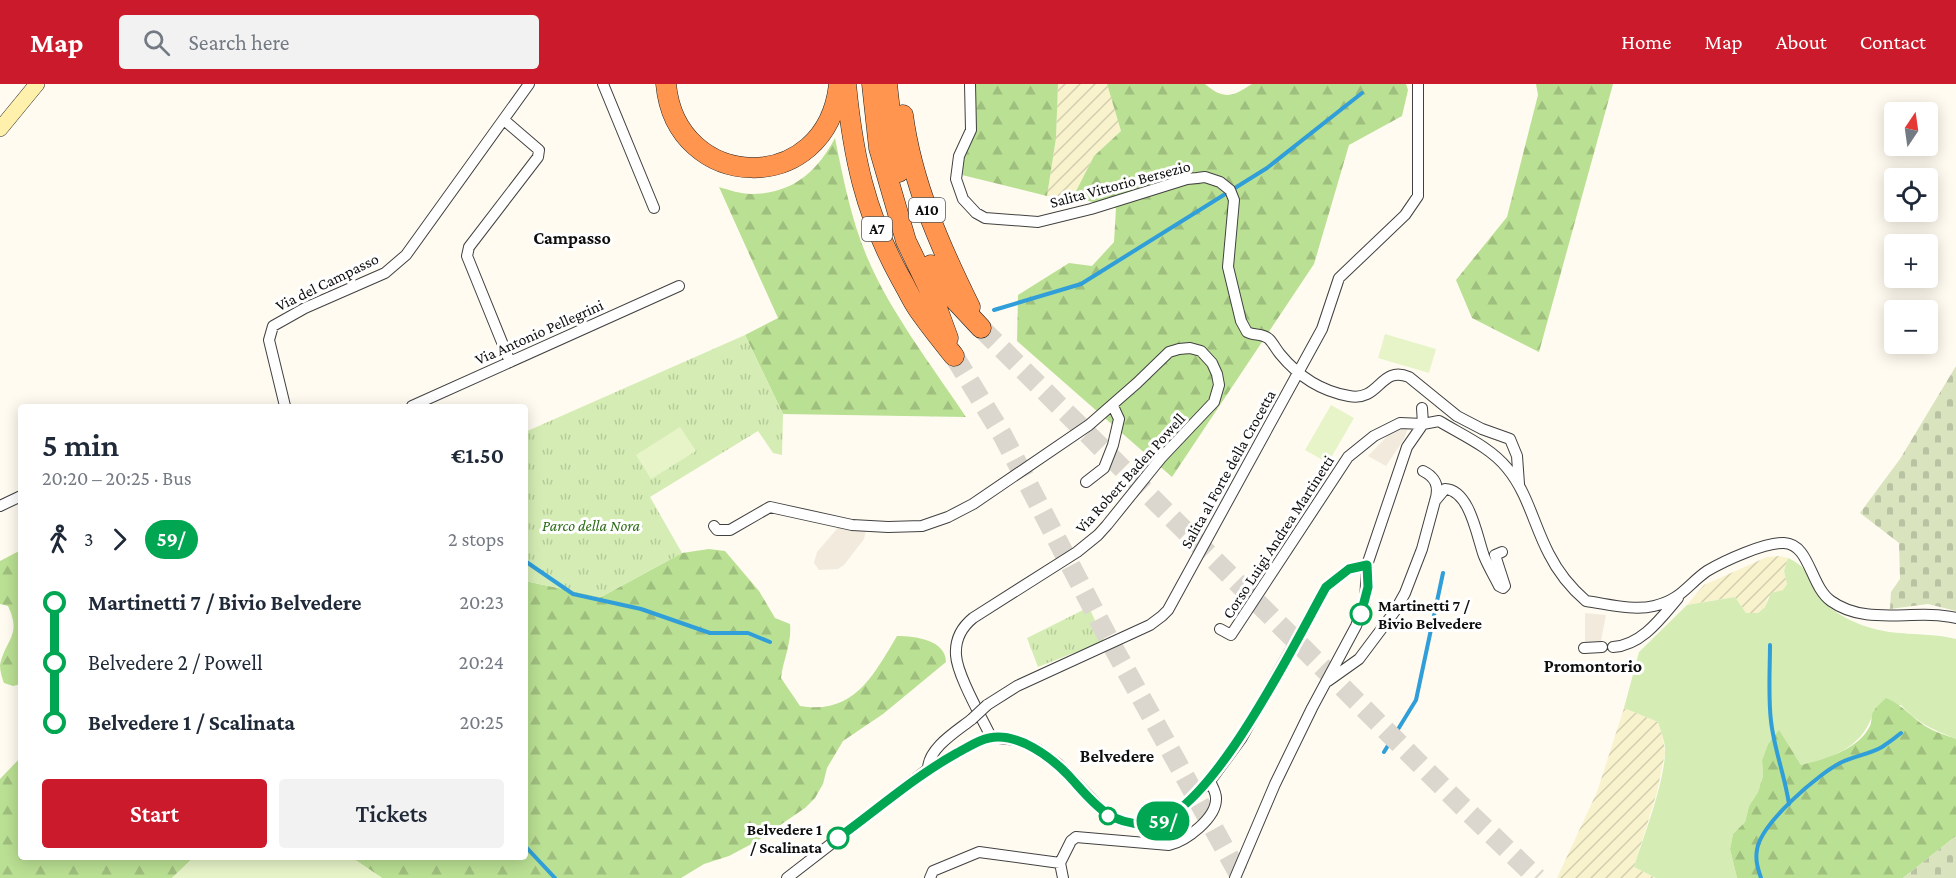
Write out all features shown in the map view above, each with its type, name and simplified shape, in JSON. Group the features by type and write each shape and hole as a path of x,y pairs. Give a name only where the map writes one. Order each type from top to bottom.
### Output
{"highway":[{"path":"666,84 671,109 682,130 698,147 717,160 751,168 786,162 806,150 823,133 829,123 839,84"},
{"name":"A7","path":"846,84 860,177 872,218 888,255 917,308 954,356 933,297 906,241 879,148 872,84"},
{"name":"A7","path":"887,84 894,147 903,191 916,235 940,284 981,328"},
{"name":"A10","path":"899,84 906,141 925,205 946,257 981,328"}],"main road":[{"path":"0,129 37,84"}],"street":[{"name":"Via del Campasso","path":"285,404 269,340 273,326 304,308 385,273 399,261 529,84"},
{"path":"603,84 654,208"},
{"name":"Salita Vittorio Bersezio","path":"970,84 972,130 959,156 956,179 963,199 976,213 985,218 1038,222 1091,209 1187,179 1205,177 1220,182 1233,195 1234,200 1228,267 1242,325 1251,334 1267,337 1297,374 1333,392 1360,397 1371,394 1385,378 1392,374 1401,373 1410,377 1457,416 1482,429 1506,436 1513,444 1520,471 1520,484"},
{"name":"Salita al Forte della Crocetta","path":"928,769 928,761 934,752 987,705 1017,686 1133,633 1162,616 1172,603 1322,329 1340,278 1405,215 1418,196 1416,162 1420,124 1418,84"},
{"path":"504,120 539,150 538,157 469,247 467,256 510,362"},
{"name":"Via Antonio Pellegrini","path":"416,404 679,286"},
{"name":"Via Robert Baden Powell","path":"714,526 717,531 730,530 770,507 852,525 906,528 922,526 948,517 973,504 1089,425 1113,406 1173,350 1190,348 1201,351 1209,358 1217,374 1218,391 1212,406 1161,458 1098,535 1077,552 973,618 963,630 956,647 957,663 991,737"},
{"name":"Via Robert Baden Powell","path":"1086,482 1104,468 1113,445 1119,418 1113,406"},
{"path":"1235,878 1275,784 1356,626 1368,587 1367,565 1407,447 1424,424 1422,408"},
{"name":"Corso Luigi Andrea Martinetti","path":"1220,629 1232,635 1348,457 1374,436 1400,423 1424,424 1439,421 1490,452 1506,466 1520,484 1548,554 1561,574 1586,601 1641,607 1653,606 1679,597"},
{"path":"1325,683 1359,659 1395,611 1405,593 1422,549 1437,494 1432,476 1423,471"},
{"path":"1435,501 1445,489 1451,489 1459,494 1474,523 1491,570 1499,586 1503,588 1505,586 1495,555 1502,552"},
{"path":"0,506 18,497"},
{"path":"1584,648 1620,646 1639,639 1679,597 1708,571 1757,548 1785,543 1792,544 1801,552 1822,593 1838,605 1857,613 1871,615 1936,614 1956,618"},
{"path":"788,878 928,769 977,742 991,737 1016,740 1037,749 1058,764 1108,816 1124,822 1148,825 1171,817 1209,781 1240,739 1326,587 1349,569 1367,565"},
{"path":"1063,878 1060,862 1071,841 1076,837 1168,845 1179,843 1211,815 1216,798 1209,781"},
{"path":"930,878 933,872 979,852 1060,862"}],"shaded area":[{"path":"1058,84 1107,84 1121,131 1094,156 1073,197 1047,196 1056,138"},
{"path":"1400,423 1410,423 1404,439 1386,466 1368,456"},
{"path":"842,523 867,526 864,539 844,565 838,569 819,570 814,563 817,552"},
{"path":"1767,557 1788,558 1784,571 1787,584 1783,590 1768,597 1765,607 1758,613 1746,613 1735,597 1687,605 1704,585"},
{"path":"1585,613 1606,615 1600,646 1585,645"},
{"path":"1624,708 1658,722 1663,737 1665,753 1657,792 1634,867 1656,878 1557,878 1597,792"}],"green space":[{"path":"974,84 1058,84 1056,138 1047,196 962,175"},
{"path":"1107,84 1205,84 1224,95 1234,94 1252,84 1406,84 1408,90 1402,116 1349,145 1314,264 1172,477 1017,341 1018,295 1069,263 1092,266 1114,242 1116,208 1073,197 1094,156 1121,131"},
{"path":"1536,84 1613,84 1539,352 1472,318 1456,280 1507,217 1538,95"},
{"path":"835,138 852,213 867,257 900,319 966,417 783,414 745,335 778,318 719,187 751,194 766,193 791,185 811,171"},
{"path":"1385,334 1436,349 1429,373 1378,358"},
{"name":"Parco della Nora","path":"745,335 783,414 782,455 773,453 758,431 650,497 682,553 601,597 528,582 528,431"},
{"path":"1956,366 1956,611 1928,604 1890,609 1891,592 1900,579 1899,543 1860,513 1900,459"},
{"path":"1331,405 1354,418 1328,463 1305,450"},
{"path":"680,427 696,451 651,479 636,455"},
{"path":"709,549 725,551 759,591 775,618 790,624 790,638 781,678 800,706 819,707 835,704 848,698 870,678 897,636 920,638 935,644 945,655 946,662 883,714 843,741 827,768 823,784 815,798 805,808 757,841 729,856 704,864 681,878 382,878 355,860 528,860 528,582 601,597 682,553"},
{"path":"18,552 18,685 13,686 4,683 0,667 12,637 14,624 8,606 0,604 0,561"},
{"path":"1788,558 1804,569 1818,594 1828,606 1853,621 1882,631 1956,639 1956,739 1926,725 1901,705 1874,710 1869,723 1855,742 1836,754 1801,765 1779,731 1768,744 1762,760 1763,776 1758,792 1749,806 1745,822 1733,834 1730,849 1737,878 1656,878 1634,867 1657,796 1664,767 1665,750 1658,722 1624,708 1639,652 1687,605 1735,597 1746,613 1758,613 1765,607 1771,593 1783,590 1787,584 1784,571"},
{"path":"1089,607 1104,641 1038,667 1027,638"},
{"path":"1886,698 1898,704 1929,728 1956,739 1956,836 1903,878 1737,878 1730,849 1733,834 1745,822 1749,806 1758,792 1763,776 1762,760 1768,744 1779,730 1801,765 1820,760 1858,741 1870,726 1873,712"},
{"path":"18,760 18,860 191,860 172,878 0,878 0,779"},
{"path":"1956,836 1956,878 1903,878"},
{"path":"191,860 355,860 382,878 172,878"}],"waterway":[{"path":"994,310 1081,284 1267,168 1362,93"},
{"path":"528,563 573,594 641,609 710,633 748,633 770,642"},
{"path":"1384,752 1416,700 1443,573"},
{"path":"1770,645 1771,721 1789,804"},
{"path":"1761,878 1757,861 1757,850 1761,839 1768,827 1792,800 1832,768 1887,744 1901,733"},
{"path":"528,849 555,878"}],"tunnel":[{"path":"981,328 1537,878"},
{"path":"954,356 1003,436 1113,647 1241,878"}],"bus line":[{"name":"59/","path":"838,838 928,769 977,742 991,737 1016,740 1037,749 1058,764 1108,816 1124,822 1148,825 1171,817 1222,766 1240,739 1326,587 1349,569 1367,565 1368,587 1361,614"}],"place":[{"name":"Martinetti 7 / Bivio Belvedere","path":"1361,614"},
{"name":"Belvedere 1 / Scalinata","path":"838,838"}],"district":[{"name":"Campasso","path":"572,238"},
{"name":"Promontorio","path":"1593,666"},
{"name":"Belvedere","path":"1117,756"}]}
